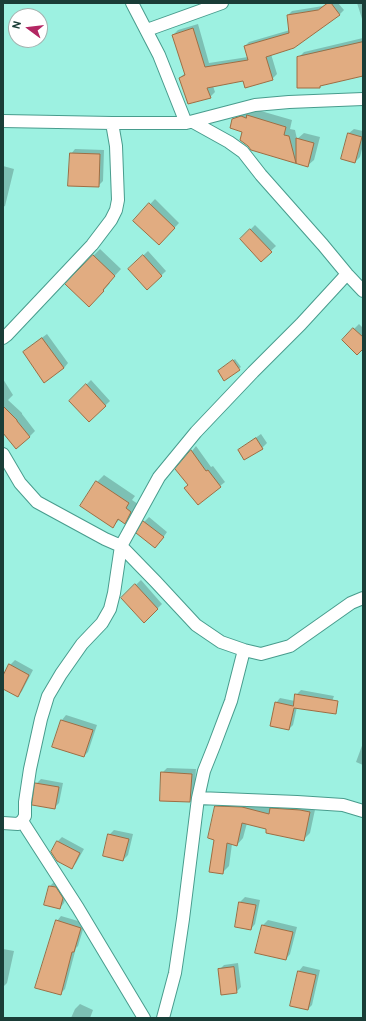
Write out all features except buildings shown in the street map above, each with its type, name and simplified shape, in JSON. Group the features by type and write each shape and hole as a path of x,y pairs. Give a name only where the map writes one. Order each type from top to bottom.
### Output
{"street":[{"path":"132,3 147,30 190,123 229,142 243,152 363,291"},
{"path":"147,30 222,3"},
{"path":"3,121 190,123 255,106 289,102 363,99"},
{"path":"3,338 92,245 111,220 116,210 118,200 116,146 112,123"},
{"path":"3,823 18,824 25,816 25,802 30,769 41,719 48,696 82,644 102,623 110,609 121,546 159,477 196,432 301,324 347,274"},
{"path":"3,454 20,483 37,502 105,539 121,546 196,625 221,642 261,654 290,646 352,603 363,598"},
{"path":"163,1018 175,973 198,798 204,771 230,701 244,650"},
{"path":"198,798 343,805 363,810"},
{"path":"22,821 78,908 144,1018"}]}
